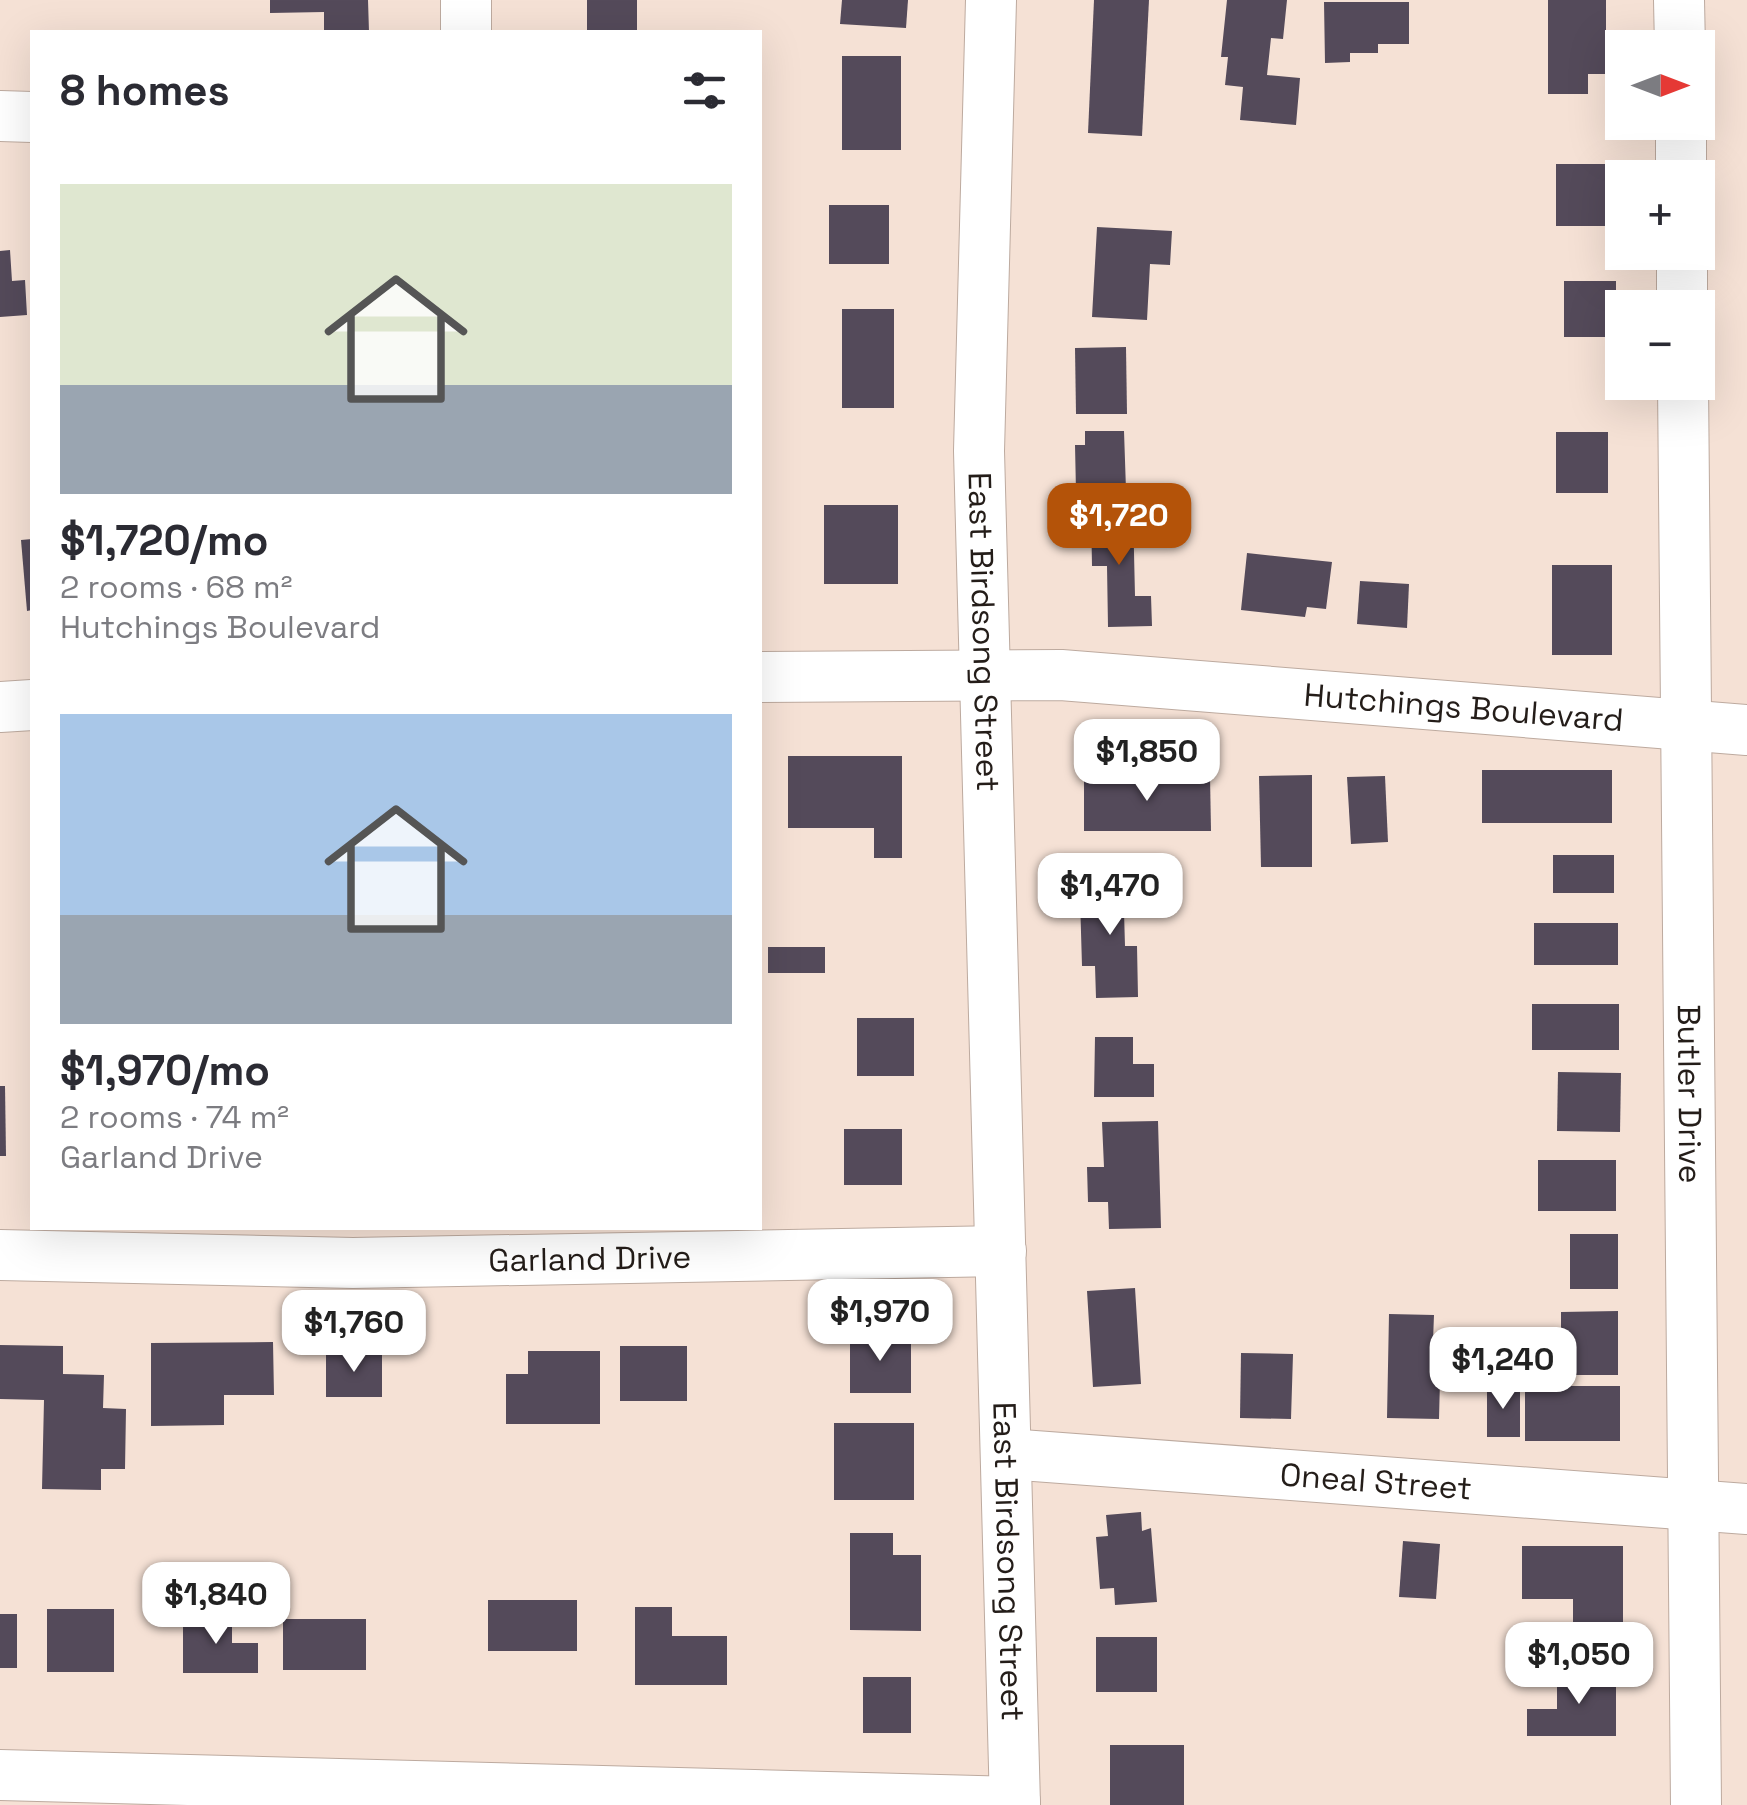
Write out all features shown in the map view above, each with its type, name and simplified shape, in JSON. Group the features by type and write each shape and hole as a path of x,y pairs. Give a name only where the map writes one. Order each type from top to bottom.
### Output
{"street":[{"path":"466,0 466,30"},
{"name":"East Birdsong Street","path":"991,0 978,377 1015,1803"},
{"path":"1680,0 1680,30"},
{"path":"0,116 30,117"},
{"name":"Butler Drive","path":"1683,400 1696,1805"},
{"name":"Hutchings Boulevard","path":"762,677 984,674 1182,683 1747,730"},
{"path":"0,707 30,705"},
{"name":"Garland Drive","path":"0,1256 353,1263 1001,1251"},
{"name":"Oneal Street","path":"1007,1454 1747,1509"},
{"path":"0,1775 1015,1803"}],"building":[{"path":"270,0 368,0 369,30 324,30 324,12 270,13"},
{"path":"587,0 637,0 637,30 587,30"},
{"path":"842,0 908,0 906,28 840,24"},
{"path":"1094,0 1149,0 1142,136 1088,133"},
{"path":"1227,0 1287,0 1283,39 1271,38 1267,75 1300,78 1296,125 1240,120 1243,87 1225,85 1228,57 1221,57"},
{"path":"1548,0 1606,0 1605,74 1588,74 1588,94 1548,94"},
{"path":"1324,2 1409,2 1409,44 1378,44 1378,53 1350,53 1350,62 1325,63"},
{"path":"842,56 901,56 901,150 842,150"},
{"path":"1556,164 1605,164 1605,226 1556,226"},
{"path":"829,205 889,205 889,264 829,264"},
{"path":"1097,227 1172,231 1170,265 1150,264 1147,320 1092,317"},
{"path":"10,250 12,281 25,280 27,315 0,317 0,251"},
{"path":"1564,281 1616,281 1616,290 1605,290 1605,337 1564,337"},
{"path":"842,309 894,309 894,408 842,408"},
{"path":"1126,347 1127,414 1076,414 1075,348"},
{"path":"1085,431 1124,431 1126,490 1076,492 1075,445 1085,445"},
{"path":"1556,432 1608,432 1608,493 1556,493"},
{"path":"824,505 898,505 898,584 824,584"},
{"path":"1133,510 1135,596 1151,596 1152,626 1108,627 1107,566 1092,566 1091,511"},
{"path":"30,539 27,611 21,540"},
{"path":"1247,553 1332,562 1326,609 1307,607 1305,617 1241,610"},
{"path":"1552,565 1612,565 1612,655 1552,655"},
{"path":"1360,581 1409,584 1407,628 1357,624"},
{"path":"788,756 902,756 902,858 874,858 874,828 788,828"},
{"path":"1482,770 1612,770 1612,823 1482,823"},
{"path":"1312,775 1312,867 1261,867 1259,776"},
{"path":"1084,776 1210,776 1211,831 1084,831"},
{"path":"1385,776 1388,842 1351,844 1347,777"},
{"path":"1553,855 1614,855 1614,893 1553,893"},
{"path":"1133,876 1134,912 1124,912 1125,946 1137,946 1138,997 1096,998 1095,966 1082,966 1080,898 1095,898 1095,877"},
{"path":"1534,923 1618,923 1618,965 1534,965"},
{"path":"768,947 825,947 825,973 768,973"},
{"path":"1532,1004 1619,1004 1619,1050 1532,1050"},
{"path":"857,1018 914,1018 914,1076 857,1076"},
{"path":"1095,1037 1133,1037 1133,1064 1154,1064 1154,1097 1094,1097"},
{"path":"1558,1072 1621,1073 1620,1132 1557,1131"},
{"path":"0,1086 5,1086 6,1156 0,1156"},
{"path":"1158,1121 1161,1228 1109,1229 1108,1202 1088,1202 1087,1167 1104,1167 1102,1122"},
{"path":"844,1129 902,1129 902,1185 844,1185"},
{"path":"1538,1160 1616,1160 1616,1211 1538,1211"},
{"path":"1570,1234 1618,1234 1618,1289 1570,1289"},
{"path":"1135,1288 1141,1384 1093,1387 1087,1291"},
{"path":"1618,1311 1618,1375 1561,1375 1561,1312"},
{"path":"1389,1314 1434,1315 1433,1341 1441,1341 1439,1419 1387,1418"},
{"path":"850,1336 911,1336 911,1393 850,1393"},
{"path":"273,1342 274,1395 224,1395 224,1425 151,1426 151,1343"},
{"path":"0,1345 63,1346 63,1374 104,1375 103,1408 126,1409 125,1469 101,1469 101,1490 42,1489 44,1400 0,1399"},
{"path":"620,1346 687,1346 687,1401 620,1401"},
{"path":"528,1351 600,1351 600,1424 506,1424 506,1374 528,1374"},
{"path":"1241,1353 1293,1354 1291,1419 1240,1418"},
{"path":"326,1354 382,1354 382,1397 326,1397"},
{"path":"1525,1386 1620,1386 1620,1441 1525,1441"},
{"path":"1487,1388 1520,1388 1520,1437 1487,1437"},
{"path":"834,1423 914,1423 914,1500 834,1500"},
{"path":"1141,1512 1142,1531 1151,1528 1157,1602 1115,1605 1114,1588 1100,1589 1096,1537 1108,1536 1106,1515"},
{"path":"850,1533 893,1533 893,1555 921,1555 921,1631 850,1630"},
{"path":"1403,1541 1440,1544 1436,1599 1399,1597"},
{"path":"1522,1546 1623,1546 1623,1633 1573,1633 1573,1599 1522,1599"},
{"path":"488,1600 577,1600 577,1651 488,1651"},
{"path":"635,1607 672,1607 672,1636 727,1636 727,1685 635,1685"},
{"path":"47,1609 114,1609 114,1672 47,1672"},
{"path":"0,1614 17,1614 17,1668 0,1668"},
{"path":"183,1615 232,1615 232,1643 258,1643 258,1673 183,1673"},
{"path":"283,1619 366,1619 366,1670 283,1670"},
{"path":"1096,1637 1157,1637 1157,1692 1096,1692"},
{"path":"1557,1671 1616,1671 1616,1736 1527,1736 1527,1709 1557,1709"},
{"path":"863,1677 911,1677 911,1733 863,1733"},
{"path":"1110,1745 1184,1745 1184,1805 1110,1805"}]}
